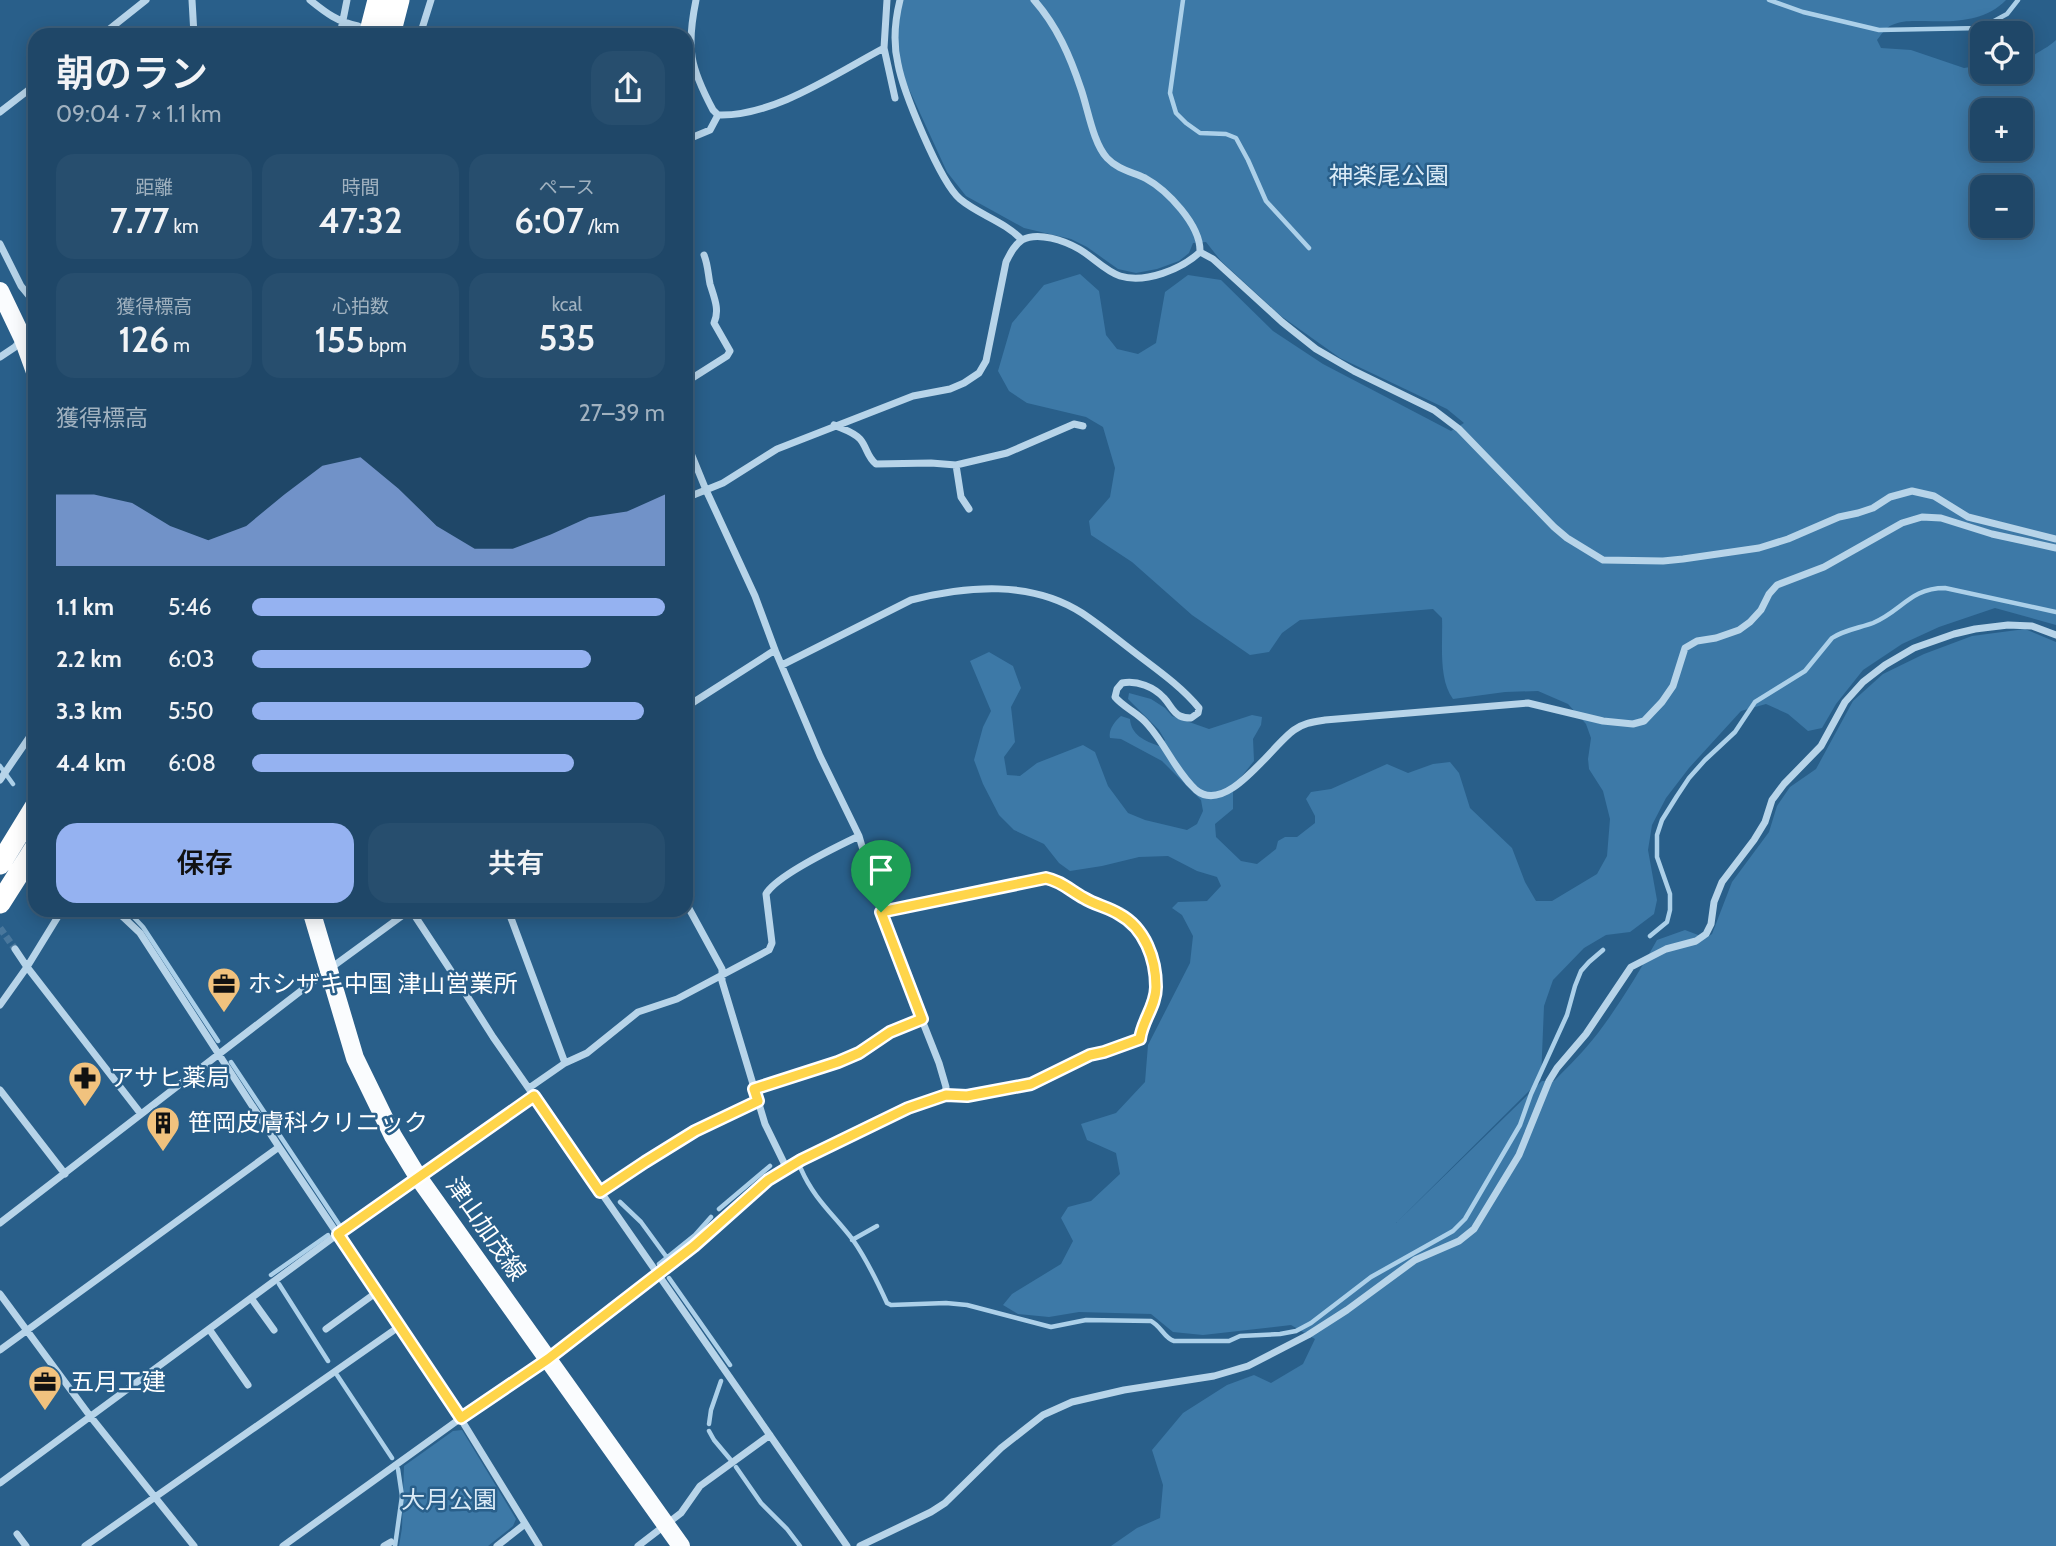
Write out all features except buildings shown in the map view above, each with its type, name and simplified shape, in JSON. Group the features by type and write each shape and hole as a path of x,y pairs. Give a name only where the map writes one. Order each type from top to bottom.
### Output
{"highway":[{"path":"365,28 378,0"},
{"path":"392,28 399,0"},
{"path":"0,864 28,818"},
{"path":"0,903 28,859"}],"main road":[{"path":"0,290 12,348"},
{"path":"0,319 12,348 28,365"},
{"name":"津山加茂線","path":"313,917 355,1058 393,1136 418,1177 681,1546"}],"street":[{"path":"111,28 146,0"},
{"path":"192,0 194,28"},
{"path":"310,0 328,16 356,28"},
{"path":"342,28 347,0"},
{"path":"423,28 431,0"},
{"path":"691,28 696,0"},
{"path":"887,0 884,48 895,97"},
{"path":"900,0 895,15 897,63 938,168 959,199 1012,229 1022,240"},
{"path":"693,496 723,483 777,449 913,396 964,383 979,373 986,361 1006,262 1022,240 1035,236 1057,240 1079,249 1117,276 1131,278 1148,277 1174,268 1200,252 1201,242 1195,228 1161,188 1118,167 1106,158 1098,143 1065,46 1050,18 1034,0"},
{"path":"693,69 718,115 739,114 777,104 884,48"},
{"path":"0,112 28,90"},
{"path":"693,137 710,130 718,115"},
{"path":"0,244 28,294"},
{"path":"1200,252 1213,259 1316,349 1354,372 1434,410 1459,429 1554,527 1603,560 1663,561 1759,548 1839,517 1873,508 1890,497 1912,491 1934,496 1968,517 2056,539"},
{"path":"693,378 727,356 730,351 714,323 717,316 714,292 704,256"},
{"path":"12,348 28,331"},
{"path":"834,425 861,440 871,460 876,464 956,465 1007,453 1074,424 1083,426"},
{"path":"956,465 961,497 969,509"},
{"path":"693,467 734,547 820,756 859,836 881,912 939,1063 946,1095"},
{"path":"782,665 911,600 995,588 1023,590 1056,600 1082,613 1146,661 1182,690 1199,708 1198,713 1191,718 1181,717 1151,687 1131,681 1122,683 1115,697 1147,722 1191,783 1208,796 1222,794 1239,783 1292,731 1304,724 1325,720 1528,703 1603,721 1633,724 1644,721 1673,686 1685,648 1697,641 1739,630 1761,610 1777,585 1824,567 1902,523 1922,517 1941,518 1992,534 2056,548"},
{"path":"860,1546 944,1503 1001,1448 1043,1415 1072,1402 1124,1390 1214,1377 1248,1366 1348,1310 1415,1260 1459,1241 1474,1228 1486,1212 1519,1155 1549,1081 1557,1068 1587,1034 1632,967 1666,949 1696,941 1706,934 1721,883 1754,841 1773,800 1784,784 1821,746 1845,702 1863,682 1914,648 1954,634 2008,625 2032,626 2056,635"},
{"path":"693,703 775,650"},
{"path":"0,780 28,739"},
{"path":"528,1088 565,1063 587,1053 638,1012 677,999 769,950 772,943 766,894 768,890 859,836"},
{"path":"283,1546 548,1359 694,1246 768,1180 787,1168 890,1117 946,1095 967,1096 1031,1084 1090,1055 1140,1039 1156,987 1150,948 1135,927 1120,914 1086,900 1056,880 1046,878 881,912"},
{"path":"693,915 722,969 722,981 765,1124 787,1168"},
{"path":"0,1005 58,917"},
{"path":"123,917 139,933 461,1418 539,1546"},
{"path":"0,1223 400,917"},
{"path":"415,917 528,1088 847,1546"},
{"path":"512,917 565,1063"},
{"path":"15,949 141,1114"},
{"path":"754,1089 838,1062 859,1053 890,1032 922,1019"},
{"path":"0,1090 65,1174"},
{"path":"0,1483 338,1234 534,1096"},
{"path":"600,1192 695,1131 758,1101"},
{"path":"0,1350 279,1147"},
{"path":"326,1329 377,1292"},
{"path":"0,1294 90,1416 194,1546"},
{"path":"251,1298 274,1330"},
{"path":"85,1546 400,1326"},
{"path":"209,1329 248,1385"},
{"path":"638,1546 681,1513 701,1486 770,1436"},
{"path":"498,1546 525,1524"},
{"path":"17,1534 26,1546"}],"green space":[{"name":"神楽尾公園","path":"901,0 2006,0 1979,17 1896,23 1888,27 1877,40 1881,48 1911,50 1964,68 1970,67 1970,84 2033,84 2033,56 2056,40 2056,625 1995,608 1939,627 1902,644 1863,670 1836,704 1822,728 1808,731 1788,714 1766,704 1741,711 1689,768 1666,798 1652,825 1648,850 1657,900 1654,914 1630,932 1606,935 1584,948 1553,980 1544,1006 1541,1079 1396,1223 1542,1081 1554,1081 1577,1058 1614,1011 1657,940 1685,930 1706,938 1712,934 1732,882 1769,832 1777,806 1790,787 1816,769 1853,701 1883,674 1924,654 1972,636 2025,629 2056,642 2056,1546 1111,1546 1137,1528 1160,1518 1163,1485 1152,1450 1183,1413 1227,1385 1254,1375 1271,1383 1303,1364 1315,1339 1291,1325 1203,1335 1173,1332 1151,1314 1079,1312 1049,1317 1018,1314 1003,1305 1012,1294 1061,1264 1073,1241 1061,1218 1068,1207 1091,1201 1120,1174 1116,1153 1087,1140 1081,1124 1116,1113 1145,1082 1148,1045 1190,963 1193,936 1182,915 1172,908 1178,902 1207,901 1221,886 1217,877 1197,871 1168,856 1139,857 1070,871 1059,863 1044,844 1014,830 999,815 974,760 983,727 991,711 970,661 989,652 1013,666 1021,688 1011,707 1015,742 1004,757 1007,775 1020,776 1037,763 1083,745 1095,752 1108,786 1128,813 1187,830 1197,824 1203,811 1201,800 1162,761 1121,739 1110,738 1112,726 1121,716 1130,719 1133,729 1144,739 1159,746 1165,740 1159,730 1128,699 1129,693 1151,699 1172,716 1209,729 1252,715 1262,717 1261,725 1253,739 1254,761 1233,787 1233,809 1215,824 1216,837 1241,861 1257,864 1276,849 1278,841 1285,837 1297,837 1315,823 1315,816 1306,799 1311,792 1331,789 1387,764 1408,773 1433,764 1450,762 1459,773 1470,808 1512,848 1525,882 1536,901 1552,901 1597,874 1607,856 1610,819 1603,791 1589,769 1591,738 1586,724 1568,704 1538,691 1453,699 1443,671 1442,618 1433,609 1300,620 1282,633 1269,652 1250,655 1192,615 1132,562 1091,535 1089,521 1110,497 1115,468 1103,427 1086,417 1027,403 1009,391 998,371 1012,323 1044,285 1080,274 1099,291 1106,335 1117,349 1138,354 1156,343 1165,292 1188,275 1221,280 1273,331 1323,364 1451,431 1464,423 1447,409 1340,358 1281,316 1221,261 1206,242 1193,243 1189,253 1179,261 1136,273 1118,269 1071,239 1024,228 966,196 947,172 903,76 898,54 897,16"},
{"name":"大月公園","path":"462,1430 516,1519 513,1526 488,1546 399,1546 404,1466 453,1431"}],"waterway":[{"path":"1183,0 1170,93 1176,113 1200,133 1226,134 1236,138 1266,201 1309,248"},
{"path":"1769,0 1803,12 1879,30 1981,28 2007,14 2018,0"},
{"path":"1650,936 1667,922 1670,910 1670,894 1657,857 1657,835 1662,820 1689,778 1735,732 1755,702 1805,671 1832,638 1873,623 1914,596 1933,589 1945,588 2056,612"},
{"path":"0,766 13,784"},
{"path":"134,917 143,927 218,1041"},
{"path":"801,1169 818,1198 858,1248 887,1303 891,1305 967,1305 1051,1327 1086,1320 1151,1321 1174,1341 1229,1341 1240,1336 1296,1331 1311,1323 1371,1277 1453,1231 1465,1219 1520,1125 1567,1015 1581,971 1603,950"},
{"path":"231,1062 340,1226"},
{"path":"719,1209 770,1166"},
{"path":"620,1202 641,1222 668,1259"},
{"path":"659,1264 695,1235 711,1217"},
{"path":"852,1240 877,1226"},
{"path":"271,1275 328,1235"},
{"path":"669,1278 730,1365"},
{"path":"279,1284 328,1361"},
{"path":"337,1375 392,1458"},
{"path":"709,1424 721,1381"},
{"path":"709,1431 730,1459"},
{"path":"736,1467 761,1503 800,1546"},
{"path":"395,1546 402,1496 398,1469"}],"tunnel":[{"path":"0,928 15,949"}],"place":[{"name":"ホシザキ中国 津山営業所","path":"224,1014"},
{"name":"アサヒ薬局","path":"85,1108"},
{"name":"笹岡皮膚科クリニック","path":"163,1153"},
{"name":"五月工建","path":"45,1412"}],"route":[{"path":"1046,878 1056,880 1086,900 1120,914 1135,927 1150,948 1156,987 1140,1039 1090,1055 1031,1084 967,1096 946,1095 908,1108 801,1160 768,1180 694,1246 548,1359 461,1418 338,1234 534,1096 600,1192 695,1131 758,1101 754,1089 838,1062 859,1053 890,1032 922,1019 881,912 1046,878"}]}
